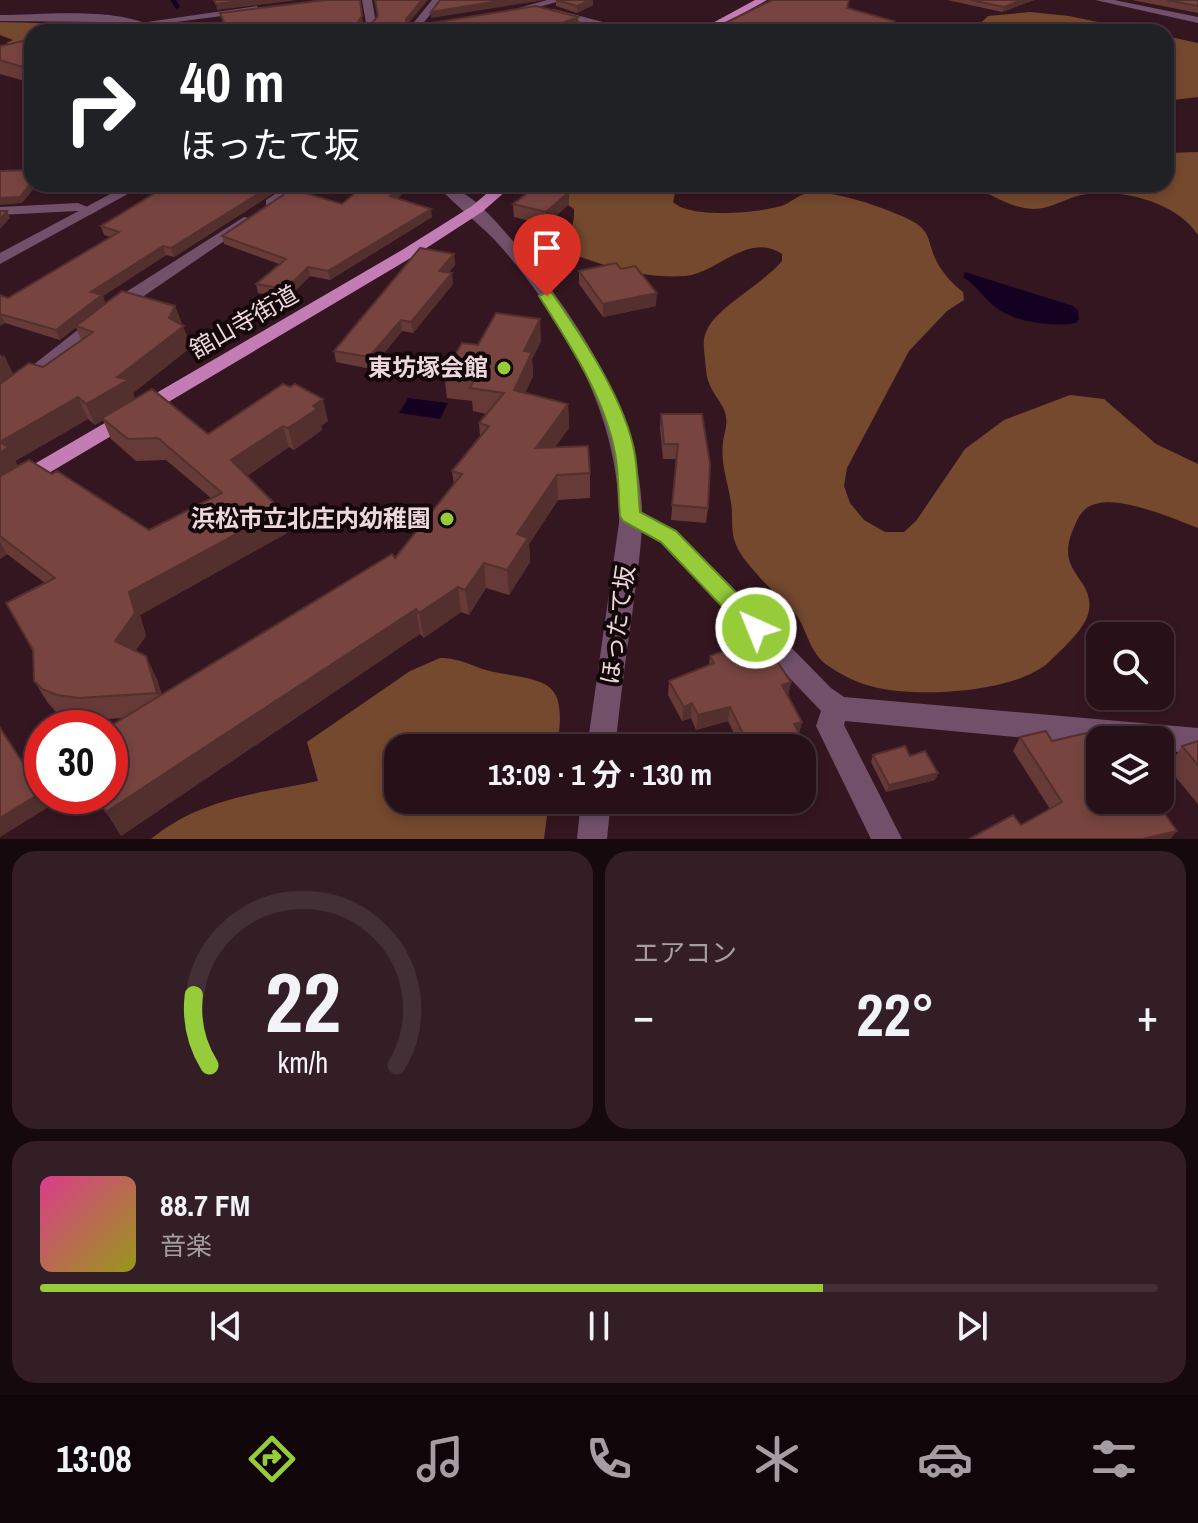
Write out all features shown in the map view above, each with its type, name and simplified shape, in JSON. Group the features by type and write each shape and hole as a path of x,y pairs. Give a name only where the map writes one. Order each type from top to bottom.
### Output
{"main road":[{"path":"716,24 762,0"},
{"name":"舘山寺街道","path":"0,494 309,313 477,209 497,192"}],"street":[{"path":"244,10 244,6 254,0"},
{"path":"367,0 370,24"},
{"path":"424,24 437,0"},
{"path":"495,14 559,0"},
{"path":"1100,0 1198,20"},
{"path":"138,24 187,6"},
{"path":"537,7 600,24"},
{"path":"0,18 138,24 270,8"},
{"path":"435,24 440,22"},
{"path":"0,259 124,192"},
{"path":"0,401 132,296 288,192"},
{"name":"ほったて坂","path":"454,192 477,209 547,296 597,381 613,415 625,453 630,543 603,734"},
{"path":"0,211 78,207 90,211"},
{"path":"630,516 668,536 821,696 836,707 854,712 1198,741"},
{"path":"836,707 830,726 887,839"},
{"path":"592,839 595,814"}],"shaded area":[{"path":"1030,12 1108,24 980,24 988,16"},
{"path":"0,22 74,24 24,24 24,49 6,43 13,40 0,35"},
{"path":"1174,38 1198,43 1198,97 1174,100"},
{"path":"1198,152 1198,235 1189,223 1176,214 1130,195 1081,195 1033,209 1014,206 985,192 1174,192 1174,153"},
{"path":"548,192 676,192 673,202 694,211 709,213 757,211 781,206 808,193 832,194 882,208 921,227 938,264 949,280 963,292 964,300 947,311 909,351 847,468 844,486 850,503 864,520 885,532 904,532 916,521 965,449 1004,420 1070,395 1104,399 1156,444 1198,464 1198,528 1127,504 1099,503 1085,509 1076,522 1068,546 1072,566 1089,599 1087,617 1067,645 1049,662 1013,681 965,690 915,692 869,686 845,676 822,661 797,615 761,579 738,549 733,534 723,459 726,417 707,374 704,340 712,321 774,269 782,261 782,254 757,247 685,276 642,274 571,253 574,209"},
{"path":"965,272 1073,306 1078,310 1079,319 1076,323 1048,324 1009,315 963,277"},
{"path":"408,398 448,403 440,419 399,413"},
{"path":"440,658 542,683 557,697 559,734 384,734 384,814 547,814 544,839 151,839 209,806 318,781 307,742 410,671"}],"building":[{"path":"214,0 248,0 216,4"},
{"path":"325,0 360,0 362,16 356,24 225,24 220,13"},
{"path":"375,0 422,0 406,19 406,24 371,24 378,16"},
{"path":"440,0 505,0 431,12"},
{"path":"556,0 591,0 577,6"},
{"path":"772,0 849,0 847,8 894,21 889,24 723,24"},
{"path":"971,0 1022,0 1004,7"},
{"path":"1167,0 1198,0 1198,6"},
{"path":"536,6 578,17 560,24 425,24"},
{"path":"24,41 24,68 0,60 0,46"},
{"path":"24,170 24,192 20,197 0,198 0,171"},
{"path":"157,192 261,192 171,248 163,246 91,292 102,295 56,330 0,314 0,295 8,298 119,232 101,226"},
{"path":"288,192 302,192 342,204 356,192 394,192 390,196 431,209 328,271 308,267 286,289 256,284 286,259 222,236"},
{"path":"529,192 569,192 546,212 513,204"},
{"path":"420,248 454,254 439,271 452,273 411,322 401,320 369,357 334,351"},
{"path":"616,263 621,269 635,266 657,293 603,304 579,271"},
{"path":"122,291 175,306 169,318 184,326 117,377 128,380 86,404 78,397 0,442 0,384 29,363 43,367 93,332 76,326"},
{"path":"496,313 540,319 524,351 532,352 514,390 568,404 536,448 588,446 590,473 557,475 517,534 528,538 507,570 484,563 465,590 458,587 419,613 416,609 128,798 128,715 392,554 395,558 462,474 452,471 489,426 479,423 504,393 470,388 475,378 444,374 462,343 478,345"},
{"path":"283,384 290,387 295,384 323,399 313,406 317,409 288,428 283,426 231,460 281,510 129,592 135,613 115,641 146,656 157,693 79,698 42,689 34,681 33,650 6,603 55,578 0,536 0,476 29,460 52,474 57,471 149,530 222,493 158,438 128,439 102,418 152,389 208,434"},
{"path":"661,414 702,414 710,464 708,508 672,505 678,444 664,444"},
{"path":"0,442 8,447 0,453"},
{"path":"734,647 739,655 753,650 760,661 774,657 791,682 782,685 802,722 794,724 799,734 743,734 730,707 698,715 692,703 684,707 669,681 714,663 710,656"},
{"path":"0,728 24,762 24,803 0,818"},
{"path":"1046,731 1052,741 1086,733 1086,814 1165,814 1177,831 1143,839 969,839 1013,815 1021,825 1062,802 1020,737"},
{"path":"1198,741 1198,765 1182,746"},
{"path":"905,746 910,756 925,751 938,773 889,785 873,755"}],"waterway":[{"path":"173,0 177,6"}],"place":[{"name":"東坊塚会館","path":"504,368"},
{"name":"浜松市立北庄内幼稚園","path":"447,519"}],"route":[{"path":"547,296 573,336 613,415 625,453 630,516 668,536 756,628"}]}
